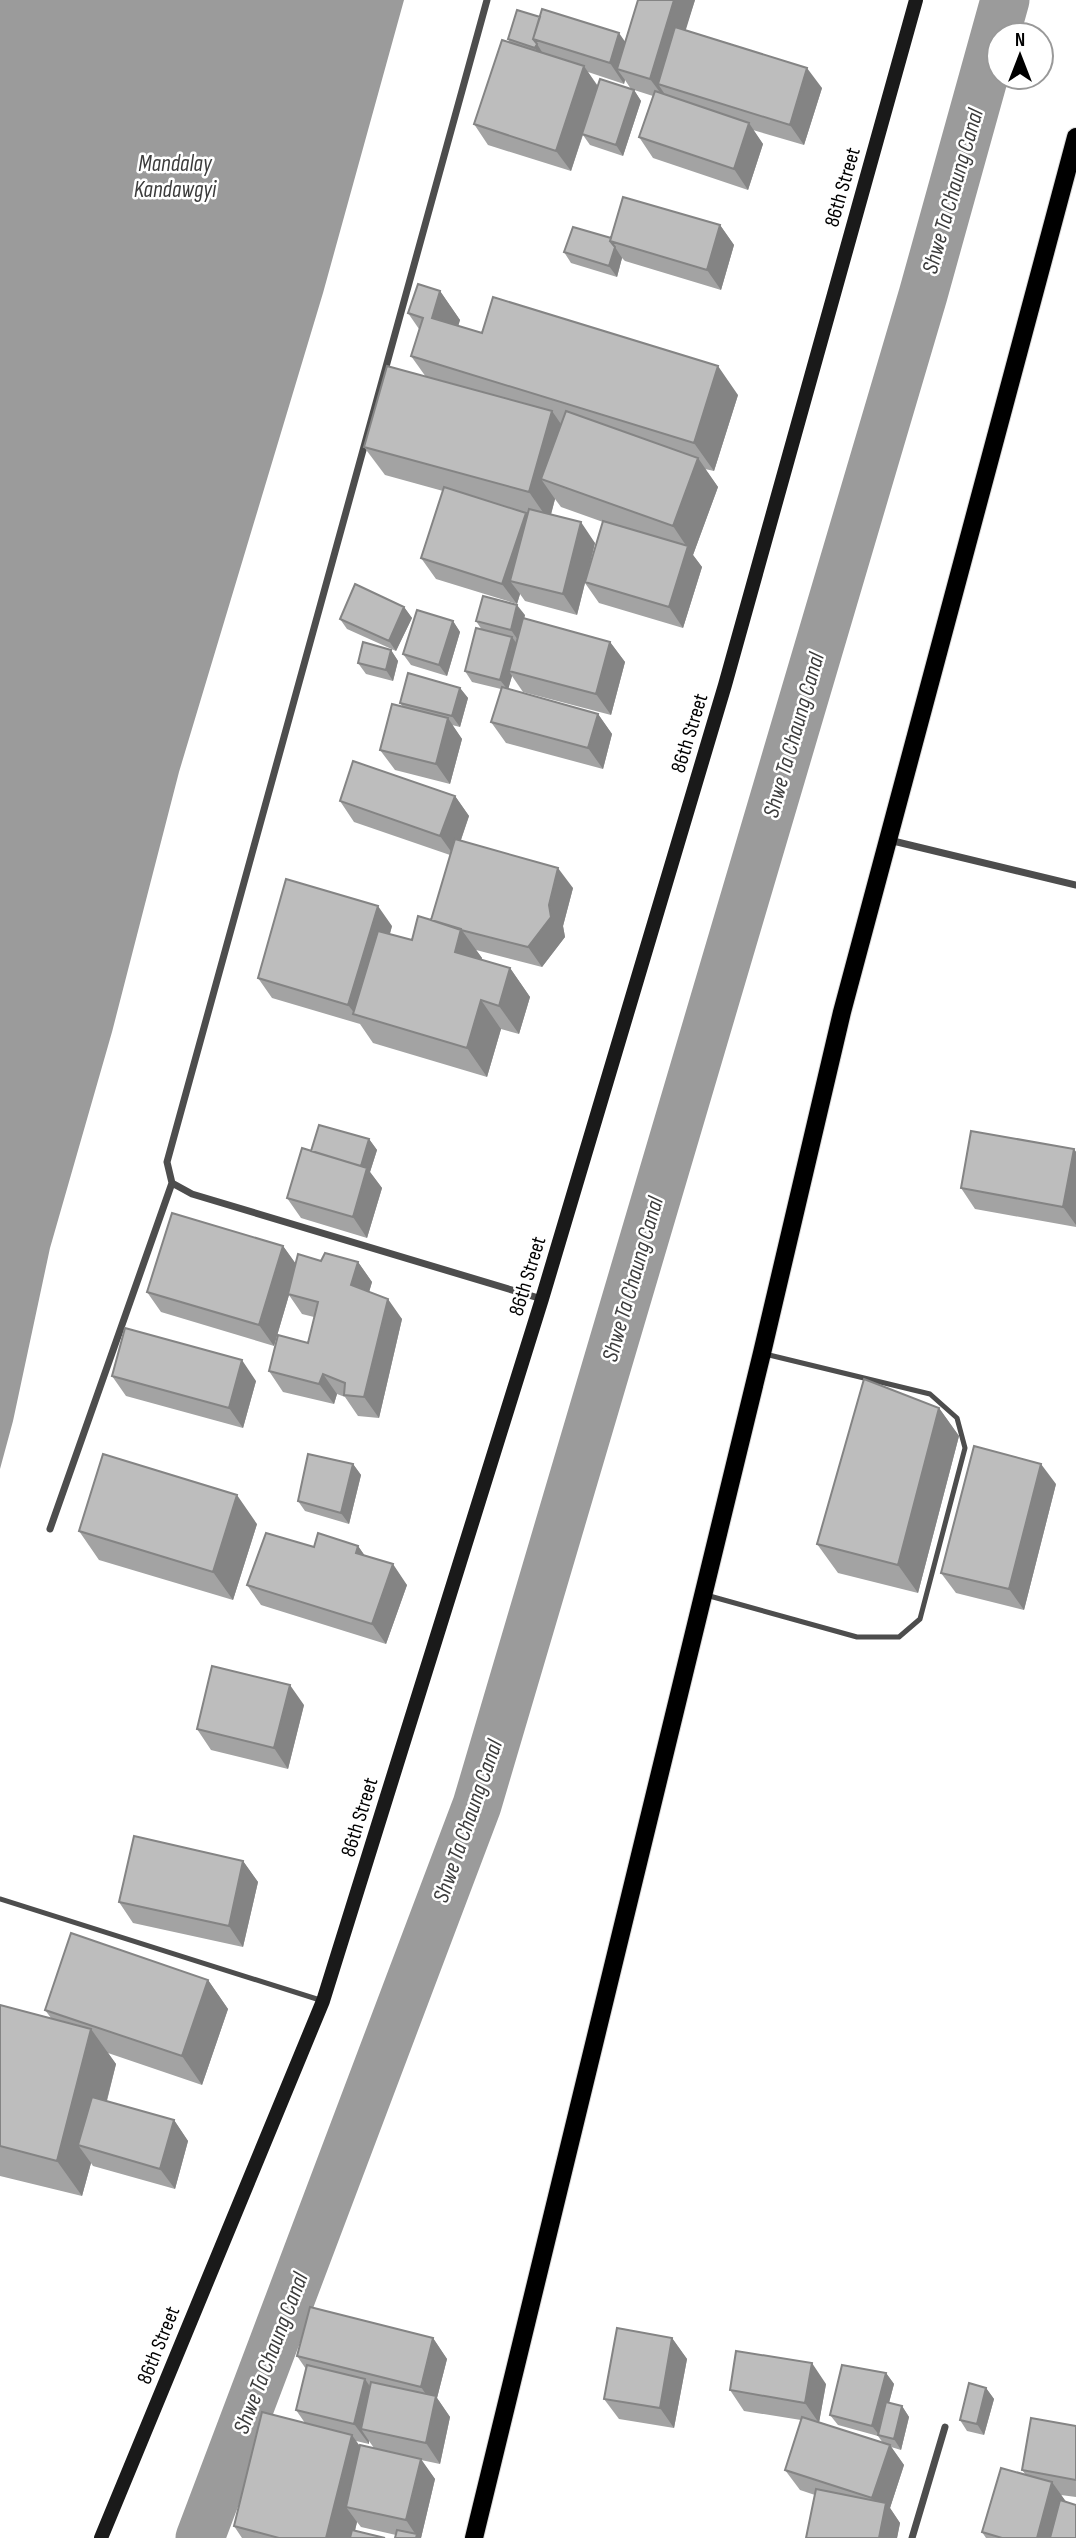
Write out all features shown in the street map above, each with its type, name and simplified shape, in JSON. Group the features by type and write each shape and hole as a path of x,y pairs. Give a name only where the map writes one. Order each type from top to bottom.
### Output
{"main road":[{"name":"86th Street","path":"101,2538 323,2001 542,1299 725,685 916,0"},
{"path":"474,2538 842,1013 1076,137"}],"street":[{"path":"51,1529 172,1183 167,1162 172,1142 487,0"},
{"path":"888,840 1076,885"},
{"path":"172,1183 192,1194 542,1299"},
{"path":"912,2538 945,2427"}],"lane":[{"path":"703,1594 857,1637 899,1637 920,1619 965,1448 957,1418 930,1394 762,1353"},
{"path":"0,1899 323,2001"}],"water":[{"name":"Mandalay Kandawgyi","path":"0,0 404,0 323,293 179,772 112,1032 50,1248 0,1469"}],"building":[{"path":"638,0 674,0 650,79 617,69"},
{"path":"542,9 619,33 610,63 533,39"},
{"path":"517,10 540,17 533,39 537,44 535,48 508,39"},
{"path":"675,27 807,68 790,125 658,84"},
{"path":"502,40 584,66 556,151 474,124"},
{"path":"600,79 634,90 616,145 582,134"},
{"path":"655,91 749,123 734,169 639,137"},
{"path":"623,197 720,225 707,270 610,241"},
{"path":"573,227 611,238 610,241 615,247 609,266 564,252"},
{"path":"418,284 440,291 432,318 482,333 493,297 718,366 694,443 411,356 423,318 408,313"},
{"path":"387,366 552,411 529,492 364,447"},
{"path":"566,411 698,458 673,526 541,479"},
{"path":"444,487 526,513 502,584 421,558"},
{"path":"529,509 581,522 563,594 510,581"},
{"path":"603,521 688,546 669,607 585,582"},
{"path":"355,584 404,607 389,641 340,619"},
{"path":"483,596 517,605 511,630 476,621"},
{"path":"417,610 453,621 439,665 403,654"},
{"path":"523,618 610,642 596,694 509,671"},
{"path":"476,628 512,637 500,680 465,671"},
{"path":"363,642 391,650 386,670 358,663"},
{"path":"408,673 460,688 452,716 400,703"},
{"path":"502,687 598,714 588,748 491,722"},
{"path":"392,704 448,718 436,764 380,750"},
{"path":"353,761 455,796 440,836 340,801"},
{"path":"455,839 558,868 549,905 551,917 528,947 431,920"},
{"path":"286,879 378,906 348,1005 258,978"},
{"path":"418,916 461,929 455,952 510,968 499,1006 481,1000 467,1048 353,1014 378,931 412,940"},
{"path":"319,1125 369,1139 361,1166 311,1151"},
{"path":"971,1131 1074,1149 1063,1207 961,1188"},
{"path":"302,1148 367,1168 353,1217 287,1198"},
{"path":"172,1213 283,1246 259,1325 147,1292"},
{"path":"325,1253 358,1262 351,1285 388,1299 364,1397 344,1395 345,1383 323,1374 319,1384 269,1371 278,1335 308,1343 318,1302 288,1294 298,1254 321,1261"},
{"path":"125,1328 242,1360 229,1408 112,1376"},
{"path":"864,1379 939,1408 898,1565 817,1544"},
{"path":"974,1446 1041,1464 1009,1589 941,1573"},
{"path":"103,1454 237,1495 213,1572 79,1531"},
{"path":"308,1454 353,1464 341,1513 298,1501"},
{"path":"266,1533 314,1547 318,1533 358,1546 356,1553 393,1564 372,1624 247,1585"},
{"path":"212,1666 290,1685 274,1748 197,1729"},
{"path":"134,1836 243,1861 229,1926 119,1902"},
{"path":"71,1933 208,1980 182,2056 45,2010"},
{"path":"0,2005 91,2029 57,2161 0,2146"},
{"path":"92,2097 174,2120 160,2169 78,2145"},
{"path":"310,2307 433,2338 421,2387 297,2356"},
{"path":"617,2328 672,2338 660,2408 604,2399"},
{"path":"736,2351 812,2363 805,2403 730,2390"},
{"path":"307,2365 365,2379 354,2424 296,2410"},
{"path":"842,2365 886,2373 872,2426 830,2415"},
{"path":"371,2382 436,2396 426,2443 361,2429"},
{"path":"969,2383 986,2388 977,2424 960,2420"},
{"path":"886,2402 902,2406 894,2439 878,2435"},
{"path":"262,2412 352,2435 326,2538 279,2538 234,2526"},
{"path":"802,2417 890,2445 872,2498 785,2470"},
{"path":"1031,2418 1076,2426 1076,2480 1022,2470"},
{"path":"360,2445 421,2459 406,2520 346,2507"},
{"path":"1001,2468 1052,2482 1037,2538 1002,2538 982,2532"},
{"path":"816,2489 886,2503 879,2538 806,2538"},
{"path":"1060,2500 1076,2505 1076,2538 1050,2538"},
{"path":"352,2530 385,2538 350,2538"},
{"path":"397,2530 417,2534 416,2538 395,2538"}],"waterway":[{"name":"Shwe Ta Chaung Canal","path":"200,2538 477,1805 923,295 1005,0"}]}
